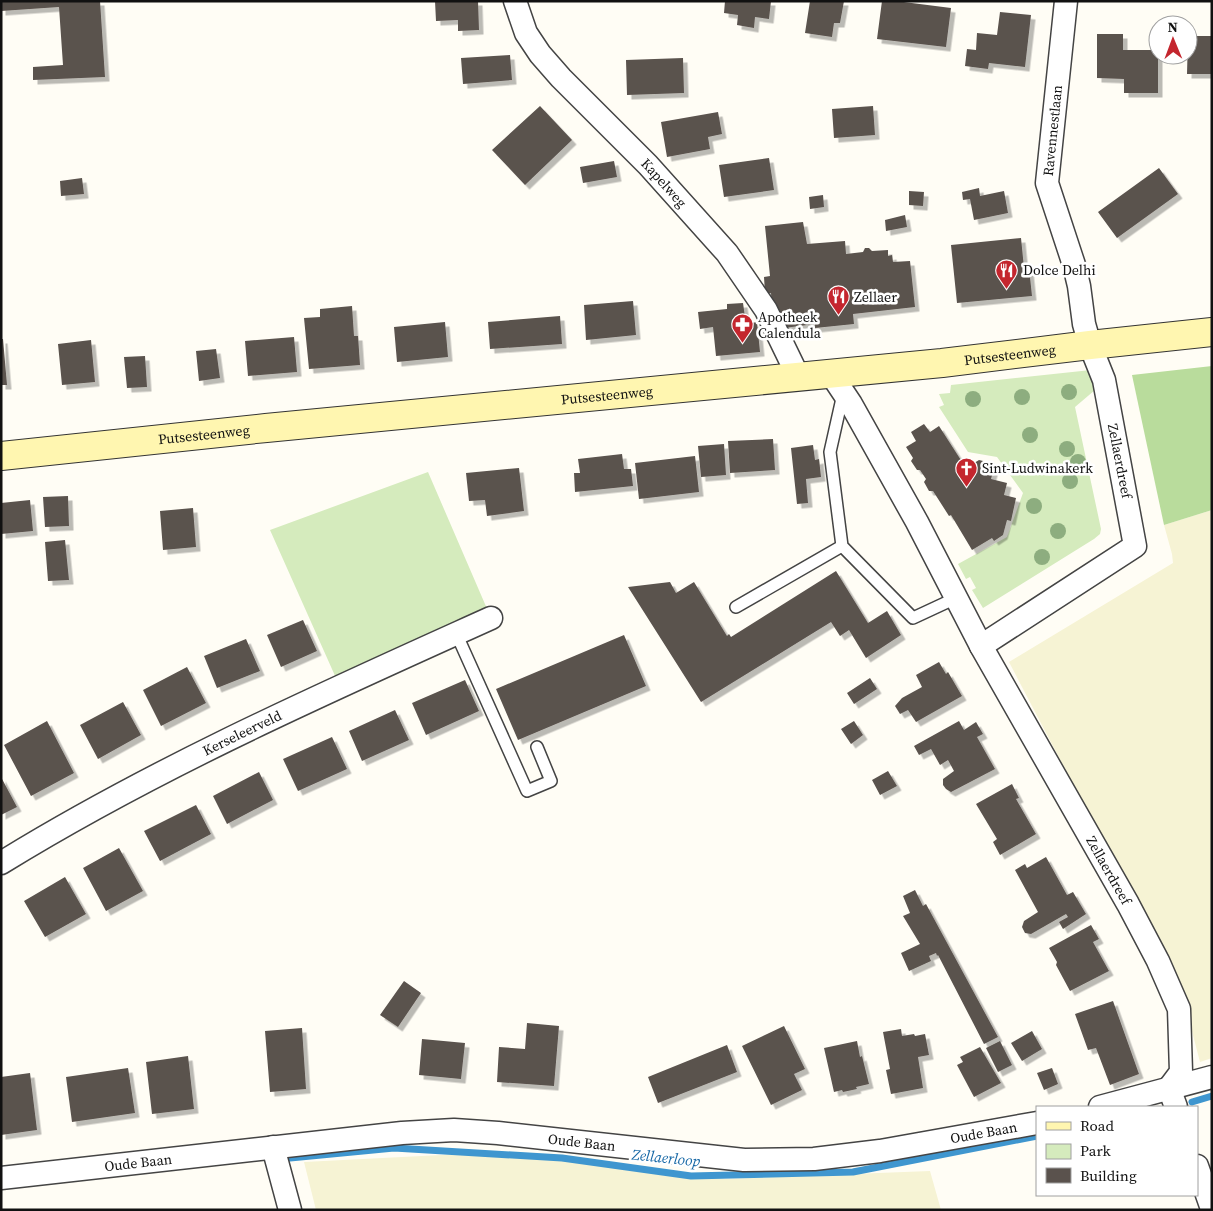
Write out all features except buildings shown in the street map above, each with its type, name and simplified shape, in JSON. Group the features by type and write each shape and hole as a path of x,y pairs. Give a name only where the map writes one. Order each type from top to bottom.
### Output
{"main road":[{"name":"Putsesteenweg","path":"1,456 798,376 837,383 961,361 1212,332"}],"street":[{"name":"Kapelweg","path":"515,1 526,34 540,54 561,78 648,165 727,253 766,310 798,376"},
{"name":"Ravennestlaan","path":"1066,1 1047,183 1074,265 1084,324 1090,345"},
{"name":"Zellaerdreef","path":"981,646 1135,546 1104,380 1090,345"},
{"name":"Zellaerdreef","path":"837,383 916,522 981,646 1158,960 1179,1009 1180,1072 1173,1098"},
{"name":"Kerseleerveld","path":"1,863 110,801 233,737 491,618"},
{"path":"1108,1106 1173,1098 1212,1077"},
{"name":"Oude Baan","path":"1,1178 402,1132 454,1130 498,1133 744,1160 814,1159 880,1151 1036,1123"},
{"path":"273,1147 290,1210"},
{"path":"1198,1169 1212,1209"}],"lane":[{"path":"837,383 830,452 842,546 913,618 956,598"},
{"path":"736,607 842,546"},
{"path":"456,633 528,791 551,781 537,747"}],"shaded area":[{"path":"1212,510 1212,1058 1200,1062 1182,993 1009,662 1173,563 1164,525"},
{"path":"500,1152 725,1179 930,1171 941,1210 316,1210 304,1162"}],"green space":[{"path":"1212,366 1212,510 1164,525 1132,375"},
{"path":"1091,370 1095,390 1075,407 1101,529 1100,534 983,608 972,590 976,588 970,577 966,579 958,564 1007,537 1023,493 997,457 968,452 939,407 944,405 939,394 950,393 951,385"},
{"path":"428,472 491,618 340,687 270,530"}],"waterway":[{"name":"Zellaerloop","path":"1192,1102 1212,1096"},
{"name":"Zellaerloop","path":"290,1158 394,1148 562,1158 691,1176 853,1172 1036,1136"}],"place":[{"name":"Dolce Delhi","path":"1007,289"},
{"name":"Zellaer","path":"838,316"},
{"name":"Apotheek Calendula","path":"742,344"},
{"name":"Sint-Ludwinakerk","path":"966,487"}]}
